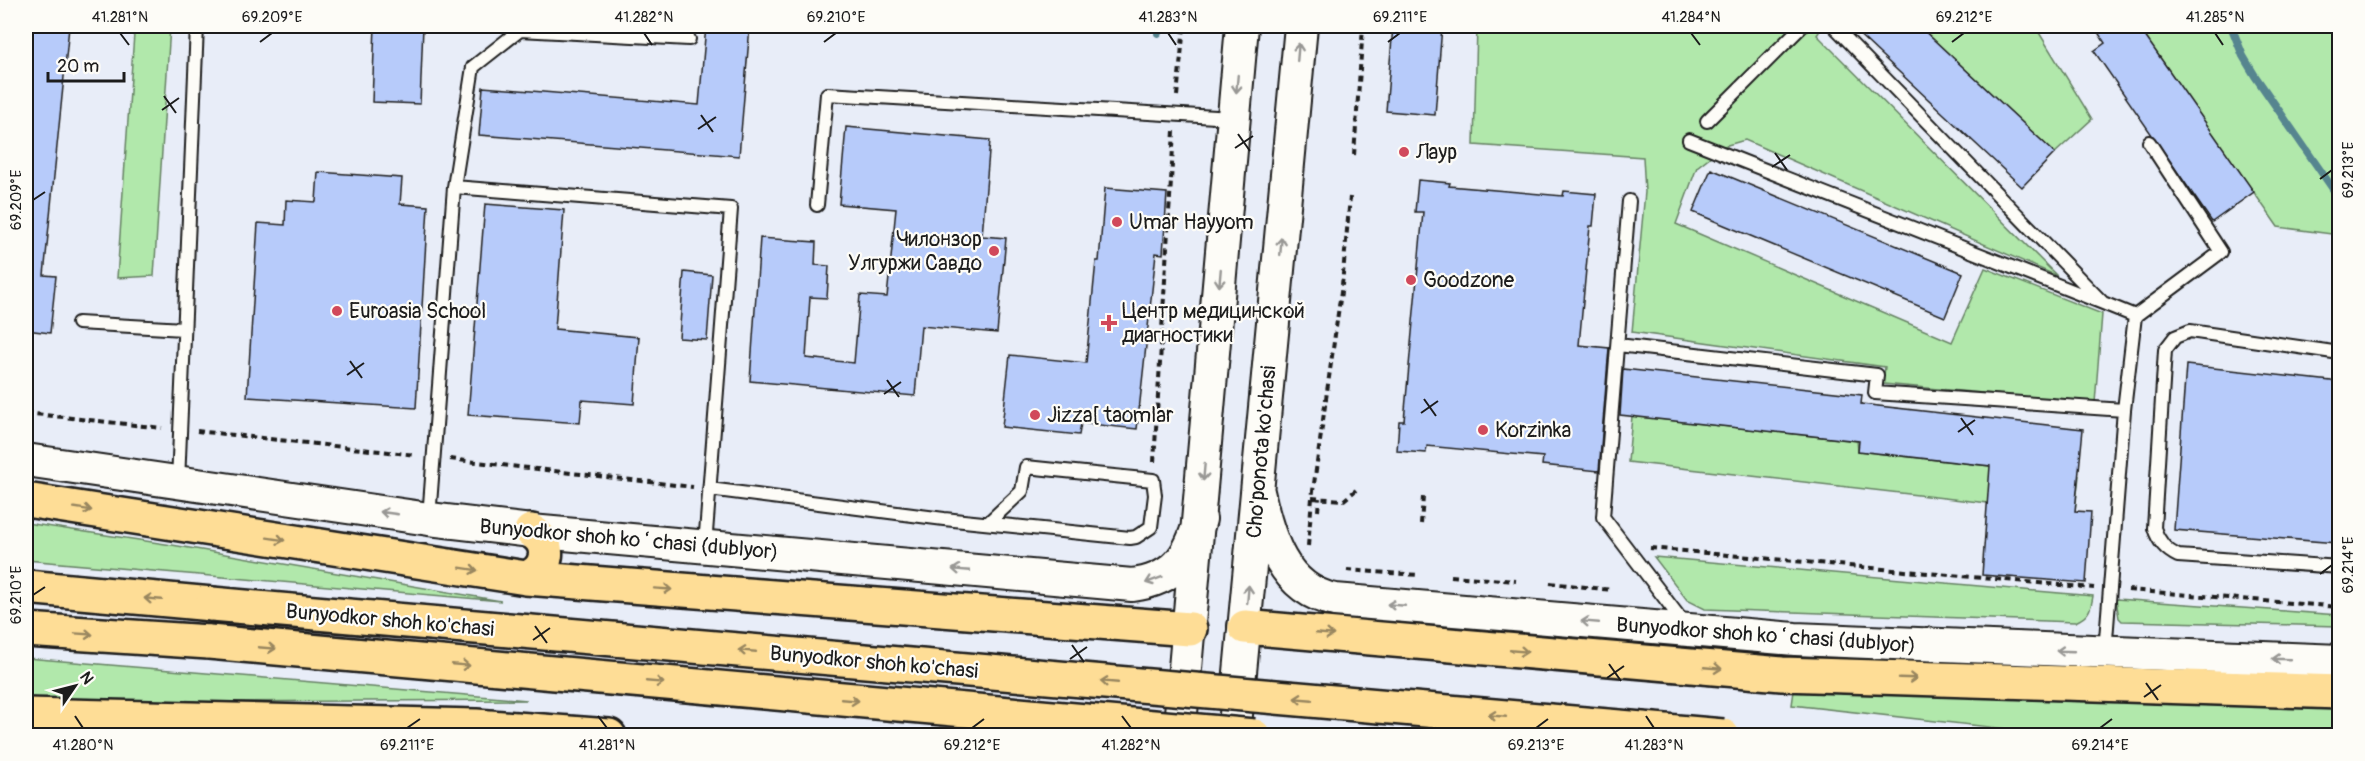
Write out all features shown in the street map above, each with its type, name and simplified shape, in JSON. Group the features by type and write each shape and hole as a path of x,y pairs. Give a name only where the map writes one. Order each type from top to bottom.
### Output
{"main road":[{"path":"26,500 526,578 1190,629"},
{"path":"526,578 540,571 546,556 542,540 531,531"},
{"name":"Bunyodkor shoh ko'chasi","path":"26,587 1723,735"},
{"path":"1245,627 1782,674 2340,692"},
{"name":"Bunyodkor shoh ko'chasi","path":"26,630 209,642 1254,735"},
{"path":"26,715 476,726 609,735"}],"street":[{"path":"1179,735 1242,26"},
{"name":"Cho'ponota ko'chasi","path":"1234,735 1301,26"},
{"name":"Bunyodkor shoh koʻchasi (dublyor)","path":"26,460 429,519 531,531 1132,585 1151,583 1173,569 1192,545 1200,519"},
{"name":"Bunyodkor shoh koʻchasi (dublyor)","path":"1258,492 1268,532 1286,569 1304,587 1325,598 1690,631 1898,645 2340,661"}],"lane":[{"path":"178,482 197,26"},
{"path":"1707,121 1802,26"},
{"path":"1834,26 2103,303"},
{"path":"429,519 454,187 473,67 520,30 689,39"},
{"path":"817,205 827,94 1234,118"},
{"path":"1689,140 2135,316"},
{"path":"2104,652 2124,410 2135,316 2221,252 2149,142"},
{"path":"454,187 731,209 705,547"},
{"path":"1629,201 1603,517 1690,631"},
{"path":"78,323 184,328"},
{"path":"2340,353 2190,331 2175,337 2166,350 2154,528 2169,552 2178,556 2340,567"},
{"path":"1618,345 1877,375 1875,393 2124,410"},
{"path":"709,489 988,523 1130,538 1136,537 1151,527 1155,495 1153,480 1026,467 1022,491 988,523"}],"path":[{"path":"1153,480 1175,115 1184,26"},
{"path":"1354,155 1363,26"},
{"path":"1312,554 1306,543 1342,285 1350,197"},
{"path":"26,413 709,489"},
{"path":"1312,498 1344,500 1356,490"},
{"path":"1421,524 1423,497"},
{"path":"1318,511 1319,498"},
{"path":"1627,546 2340,607"},
{"path":"1344,570 1418,575"},
{"path":"1451,576 1516,581"},
{"path":"1550,584 1612,590"}],"green space":[{"path":"60,26 170,26 154,276 117,278 134,34"},
{"path":"1477,26 1823,26 1817,35 2057,276 1745,140 1724,146 1697,167 1676,224 1952,342 1985,268 2102,314 2095,403 1883,384 1885,367 1632,332 1645,192 1643,157 1474,145"},
{"path":"1919,26 2035,26 2092,119 2055,153"},
{"path":"2138,26 2339,26 2339,235 2278,227"},
{"path":"1632,416 1857,441 1858,451 2079,476 2075,511 1628,462"},
{"path":"26,523 172,545 501,601 26,560"},
{"path":"1654,557 2093,596 2088,612 2075,622 1705,609 1687,600"},
{"path":"2116,599 2339,615 2339,626 2122,621 2119,618"},
{"path":"26,658 527,700 26,701"},
{"path":"1795,684 2339,697 2339,735 2053,734 1792,705"}],"building":[{"path":"26,26 69,27 44,275 56,276 50,333 26,330"},
{"path":"375,26 423,26 420,104 372,102"},
{"path":"706,26 750,26 739,156 479,135 483,87 699,105"},
{"path":"1393,26 1442,26 1435,115 1386,111"},
{"path":"1850,26 1919,26 2055,153 2022,187"},
{"path":"2094,26 2138,26 2254,192 2212,222 2094,51 2105,43"},
{"path":"846,127 990,140 982,236 1006,238 997,333 921,326 915,396 750,381 760,238 816,242 815,265 829,266 827,298 810,297 806,358 854,363 860,295 887,297 896,209 839,204"},
{"path":"1711,169 1963,273 1945,317 1693,212"},
{"name":"Euroasia School","path":"318,172 402,178 400,204 428,206 416,408 247,397 258,223 285,225 286,200 316,202"},
{"path":"1418,180 1450,183 1449,186 1563,196 1564,191 1596,194 1593,226 1590,226 1579,345 1609,348 1599,471 1542,465 1543,457 1427,446 1426,453 1397,451 1399,421 1404,421 1423,212 1415,212"},
{"path":"1105,188 1167,193 1163,254 1156,253 1137,429 1081,423 1079,435 1002,427 1010,355 1086,363 1096,261 1099,261"},
{"path":"485,204 564,210 555,329 639,337 634,404 582,400 580,423 468,415"},
{"path":"684,272 712,275 707,340 679,338"},
{"path":"2186,365 2340,382 2340,520 2337,543 2174,530"},
{"path":"1623,369 1862,395 1861,404 2083,429 2075,511 2091,512 2086,583 1982,575 1990,466 1858,451 1859,441 1620,415"}],"waterway":[{"path":"1158,33 1159,26"},
{"path":"2231,26 2243,56 2255,76 2340,199"}],"place":[{"name":"Лаур","path":"1404,152"},
{"name":"Umar Hayyom","path":"1117,222"},
{"name":"Чилонзор Улгуржи Савдо","path":"994,251"},
{"name":"Goodzone","path":"1411,280"},
{"name":"Euroasia School","path":"337,311"},
{"name":"Центр медицинской диагностики","path":"1109,323"},
{"name":"Jizza[ taomlar","path":"1035,415"},
{"name":"Korzinka","path":"1483,430"}]}
